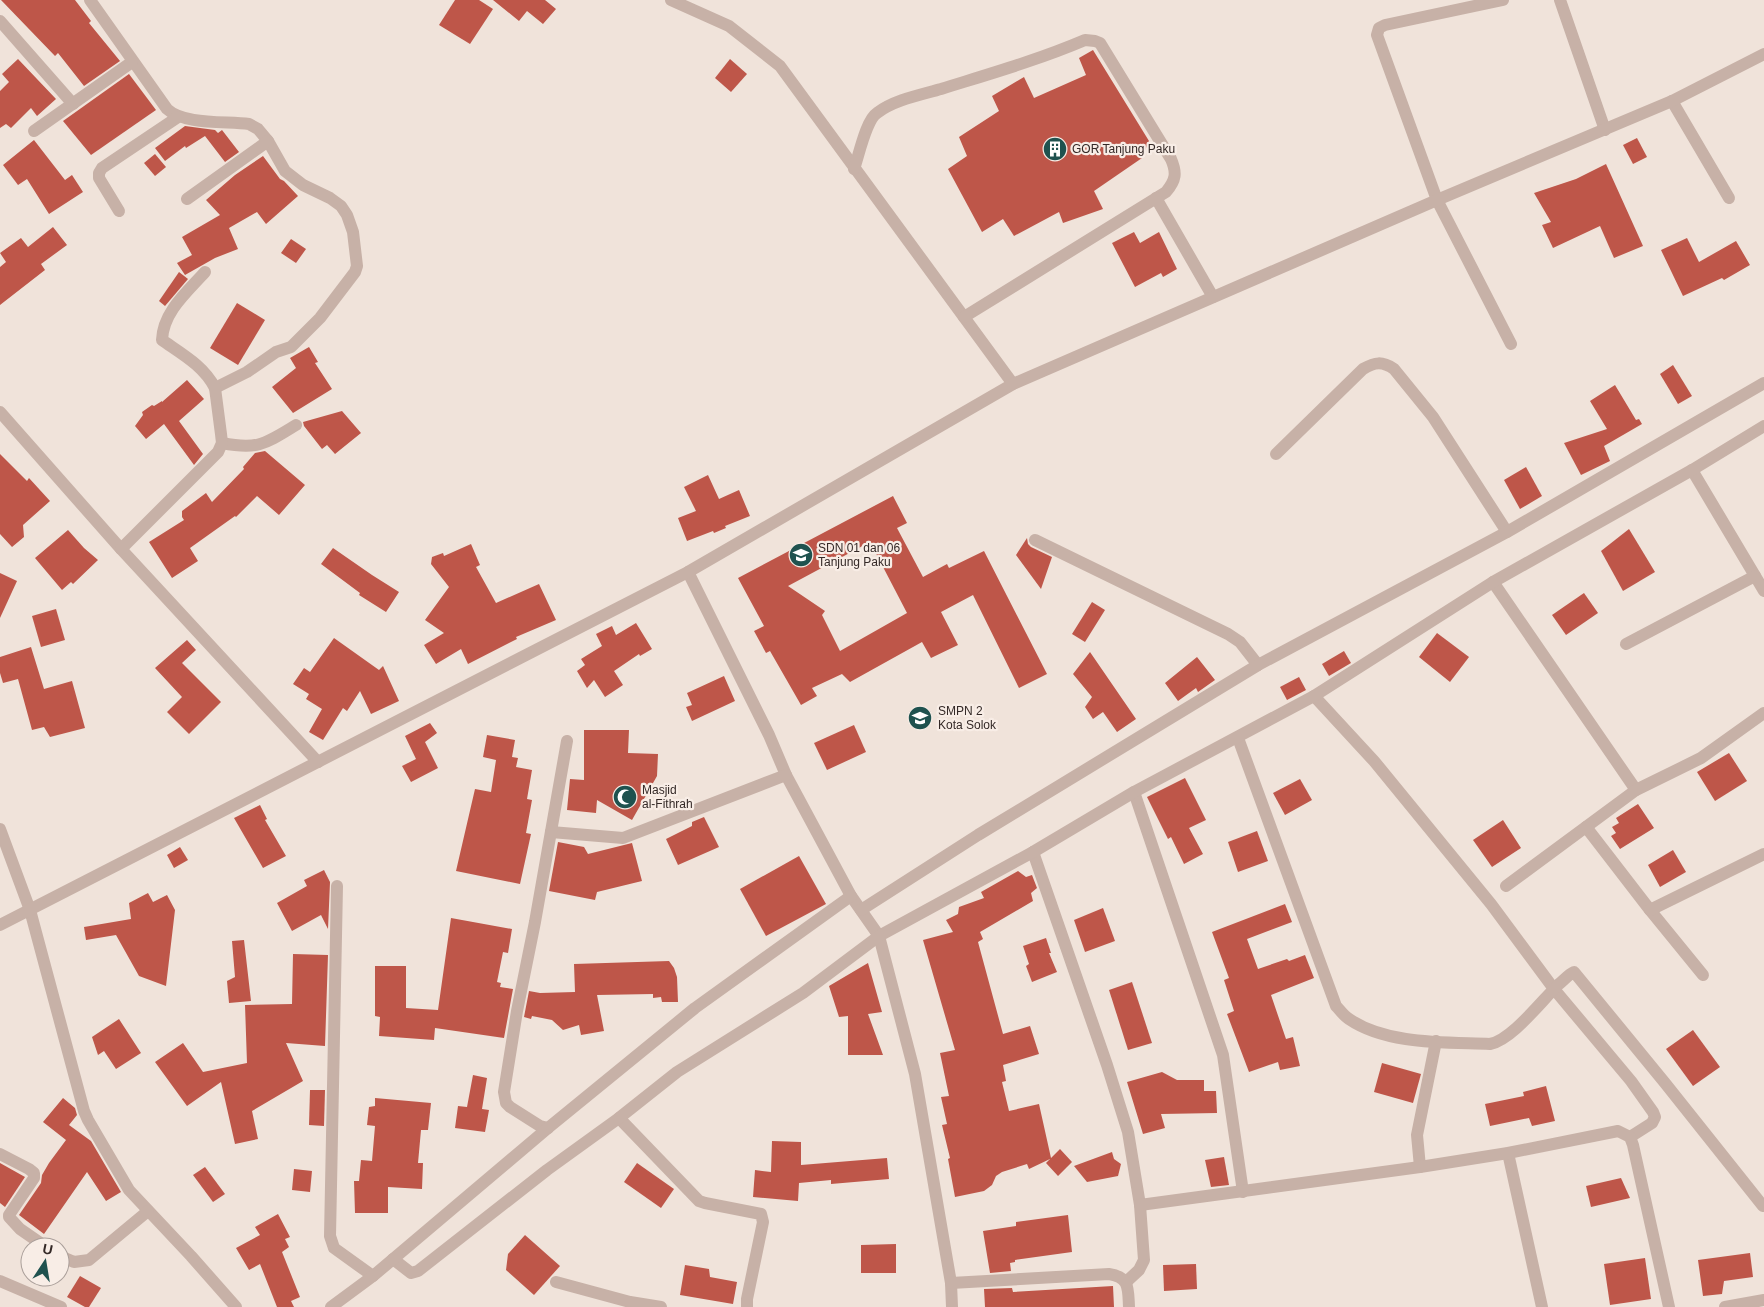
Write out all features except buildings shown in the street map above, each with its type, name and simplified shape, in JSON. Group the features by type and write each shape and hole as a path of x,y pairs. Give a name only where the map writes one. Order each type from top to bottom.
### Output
{"street":[{"path":"90,0 167,110 178,117 249,124 258,129 268,141 285,171 303,185 330,198 341,206 347,215 353,232 357,266 355,272 320,318 291,347 276,352 247,372 215,388"},
{"path":"671,0 729,26 780,66 1013,384"},
{"path":"1503,0 1384,25 1377,32 1377,35 1437,200 1511,344"},
{"path":"1560,0 1605,130"},
{"path":"0,21 73,104"},
{"path":"854,168 872,117 877,112 895,104 1002,70 1085,40 1100,43 1174,166 1176,177 1174,184 1166,192 964,317"},
{"path":"0,925 688,572 1013,384 1437,200 1672,101 1764,54"},
{"path":"34,131 132,62"},
{"path":"1672,101 1729,198"},
{"path":"120,211 99,178 102,168 178,117"},
{"path":"187,199 268,141"},
{"path":"1156,198 1212,297"},
{"path":"121,549 218,452 222,443 215,388 207,374 199,366 162,340 163,330 172,310 205,272"},
{"path":"1276,454 1363,369 1378,362 1386,364 1394,368 1433,417 1507,532"},
{"path":"861,910 978,835 1258,665 1507,532 1764,383"},
{"path":"0,412 121,549 318,762"},
{"path":"222,443 242,447 259,445 270,441 296,425"},
{"path":"393,1259 412,1273 418,1271 547,1170 678,1072 803,993 879,936 1033,852 1134,792 1314,696 1493,582 1692,470 1764,426"},
{"path":"1692,470 1764,591"},
{"path":"1035,540 1228,634 1240,642 1258,665"},
{"path":"688,572 769,735 786,775 851,896 879,936 915,1074 951,1283 952,1307"},
{"path":"1626,644 1755,576"},
{"path":"1493,582 1636,790"},
{"path":"1314,696 1374,761 1491,904 1554,989 1631,1081 1653,1112 1654,1119 1652,1123 1630,1138"},
{"path":"1506,886 1636,790 1701,758 1764,713"},
{"path":"1238,738 1336,1006 1347,1018 1361,1026 1414,1040 1496,1043 1524,1021 1572,972 1576,973 1763,1206"},
{"path":"548,1128 540,1126 510,1107 506,1103 504,1092 517,1010 536,922 567,741"},
{"path":"551,832 623,838 786,775"},
{"path":"1134,792 1223,1055 1243,1192"},
{"path":"1586,827 1703,975"},
{"path":"0,829 30,910 84,1111 129,1190 236,1307"},
{"path":"1033,852 1107,1065 1128,1132 1140,1205 1144,1260 1139,1270 1126,1282"},
{"path":"1650,910 1764,854"},
{"path":"337,886 330,1236 334,1248 373,1276"},
{"path":"331,1307 373,1276 694,1008 851,896"},
{"path":"1420,1167 1417,1134 1436,1041"},
{"path":"619,1118 699,1201 761,1214 763,1222 747,1307"},
{"path":"1140,1205 1420,1167 1508,1153 1618,1131 1630,1138 1633,1144 1669,1307"},
{"path":"1508,1153 1542,1307"},
{"path":"0,1154 29,1169 34,1174 34,1178 9,1217 20,1229 32,1237"},
{"path":"70,1260 74,1262 89,1260 148,1211"},
{"path":"951,1283 1109,1274 1122,1278 1126,1282 1129,1307"},
{"path":"0,1281 61,1307"},
{"path":"556,1282 630,1302 661,1307"},
{"path":"1725,1307 1764,1300"}],"place":[{"name":"GOR Tanjung Paku","path":"1055,149"},
{"name":"SDN 01 dan 06 Tanjung Paku","path":"801,555"},
{"name":"SMPN 2 Kota Solok","path":"920,718"},
{"name":"Masjid al-Fithrah","path":"625,797"}]}
